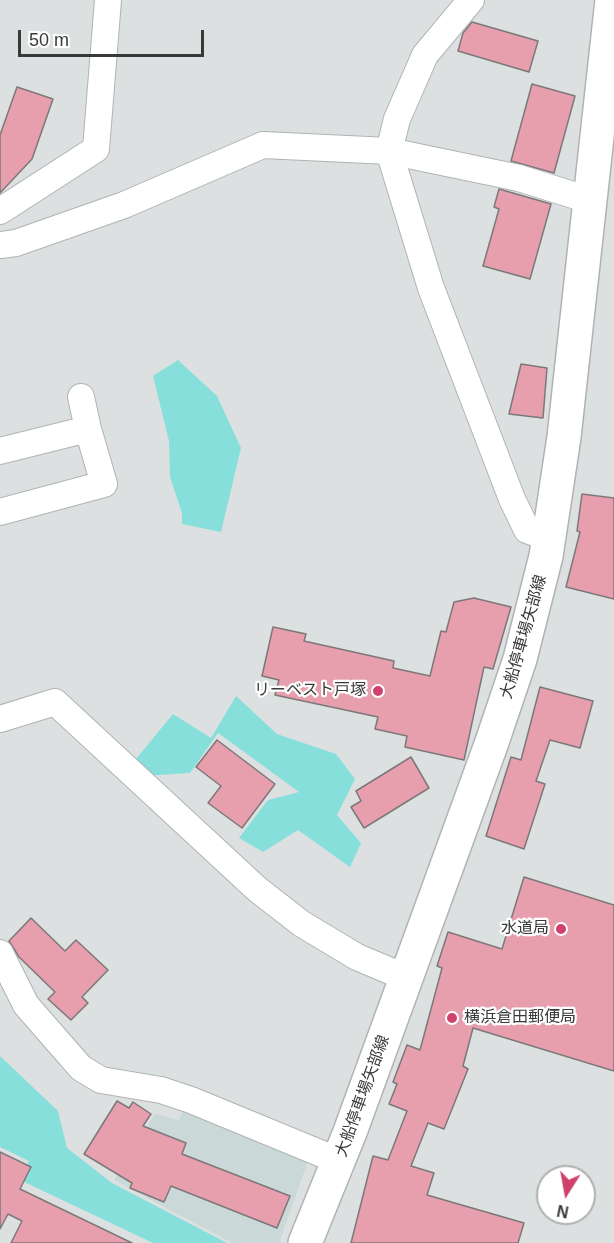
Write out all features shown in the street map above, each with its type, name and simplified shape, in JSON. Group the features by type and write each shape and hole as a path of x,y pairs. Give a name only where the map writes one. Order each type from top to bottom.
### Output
{"main road":[{"name":"大船停車場矢部線","path":"305,1243 339,1161 407,978 520,659 549,538 564,437 612,0"}],"street":[{"path":"0,211 96,150 108,0"},
{"path":"471,0 425,56 397,119 389,151 431,288 512,500 527,530 549,538"},
{"path":"0,245 16,243 124,205 264,146 389,151 519,178 589,200"},
{"path":"0,512 104,483 81,397"},
{"path":"0,451 88,429"},
{"path":"0,719 54,702 256,889 302,924 357,957 407,978"},
{"path":"0,953 26,1005 81,1068 101,1080 161,1090 191,1100 339,1161"}],"shaded area":[{"path":"178,360 217,396 241,448 221,532 182,524 182,513 170,477 169,441 153,376"},
{"path":"236,696 277,734 336,754 355,779 337,815 361,843 350,867 298,830 263,852 239,838 268,800 299,792 218,733 190,773 144,776 131,765 173,714 211,738"},
{"path":"0,1056 58,1111 67,1148 112,1183 227,1243 153,1243 20,1180 29,1161 0,1147"},
{"path":"183,1110 308,1161 279,1243 232,1243 114,1180 155,1114 179,1120"}],"building":[{"path":"472,22 538,41 529,72 458,51 463,33"},
{"path":"532,84 575,96 554,173 511,161"},
{"path":"17,87 53,99 32,159 0,193 0,135"},
{"path":"499,189 551,204 530,279 483,266 499,209 494,207"},
{"path":"521,364 547,368 543,418 509,414"},
{"path":"582,494 614,498 614,599 566,587 580,532 577,531"},
{"name":"リーベスト戸塚","path":"474,598 511,607 493,669 484,667 464,760 405,747 407,736 375,729 378,717 275,695 279,680 262,676 273,627 306,634 304,641 394,661 393,668 430,676 441,631 446,632 454,602"},
{"path":"540,687 593,701 580,748 550,740 536,781 545,784 524,849 486,836 511,757 521,760"},
{"path":"217,740 275,784 242,828 208,803 221,786 196,767"},
{"path":"411,757 429,788 364,828 351,807 361,801 356,791"},
{"path":"524,877 614,905 614,1071 473,1028 463,1066 468,1069 444,1129 428,1123 411,1166 434,1173 427,1195 524,1223 518,1243 351,1243 373,1156 388,1160 407,1111 389,1104 397,1084 393,1082 407,1045 420,1050 442,968 437,966 448,932 502,949"},
{"path":"31,918 65,951 76,940 108,970 82,997 88,1003 71,1020 48,999 55,992 19,957 9,941"},
{"path":"117,1101 129,1108 133,1102 151,1114 143,1126 186,1143 182,1154 290,1196 277,1228 171,1186 164,1202 130,1188 132,1183 84,1154"},
{"path":"0,1152 31,1167 20,1189 132,1243 11,1243 22,1221 8,1214 0,1229"}],"place":[{"name":"リーベスト戸塚","path":"378,691"},
{"name":"水道局","path":"561,929"},
{"name":"横浜倉田郵便局","path":"452,1018"}]}
